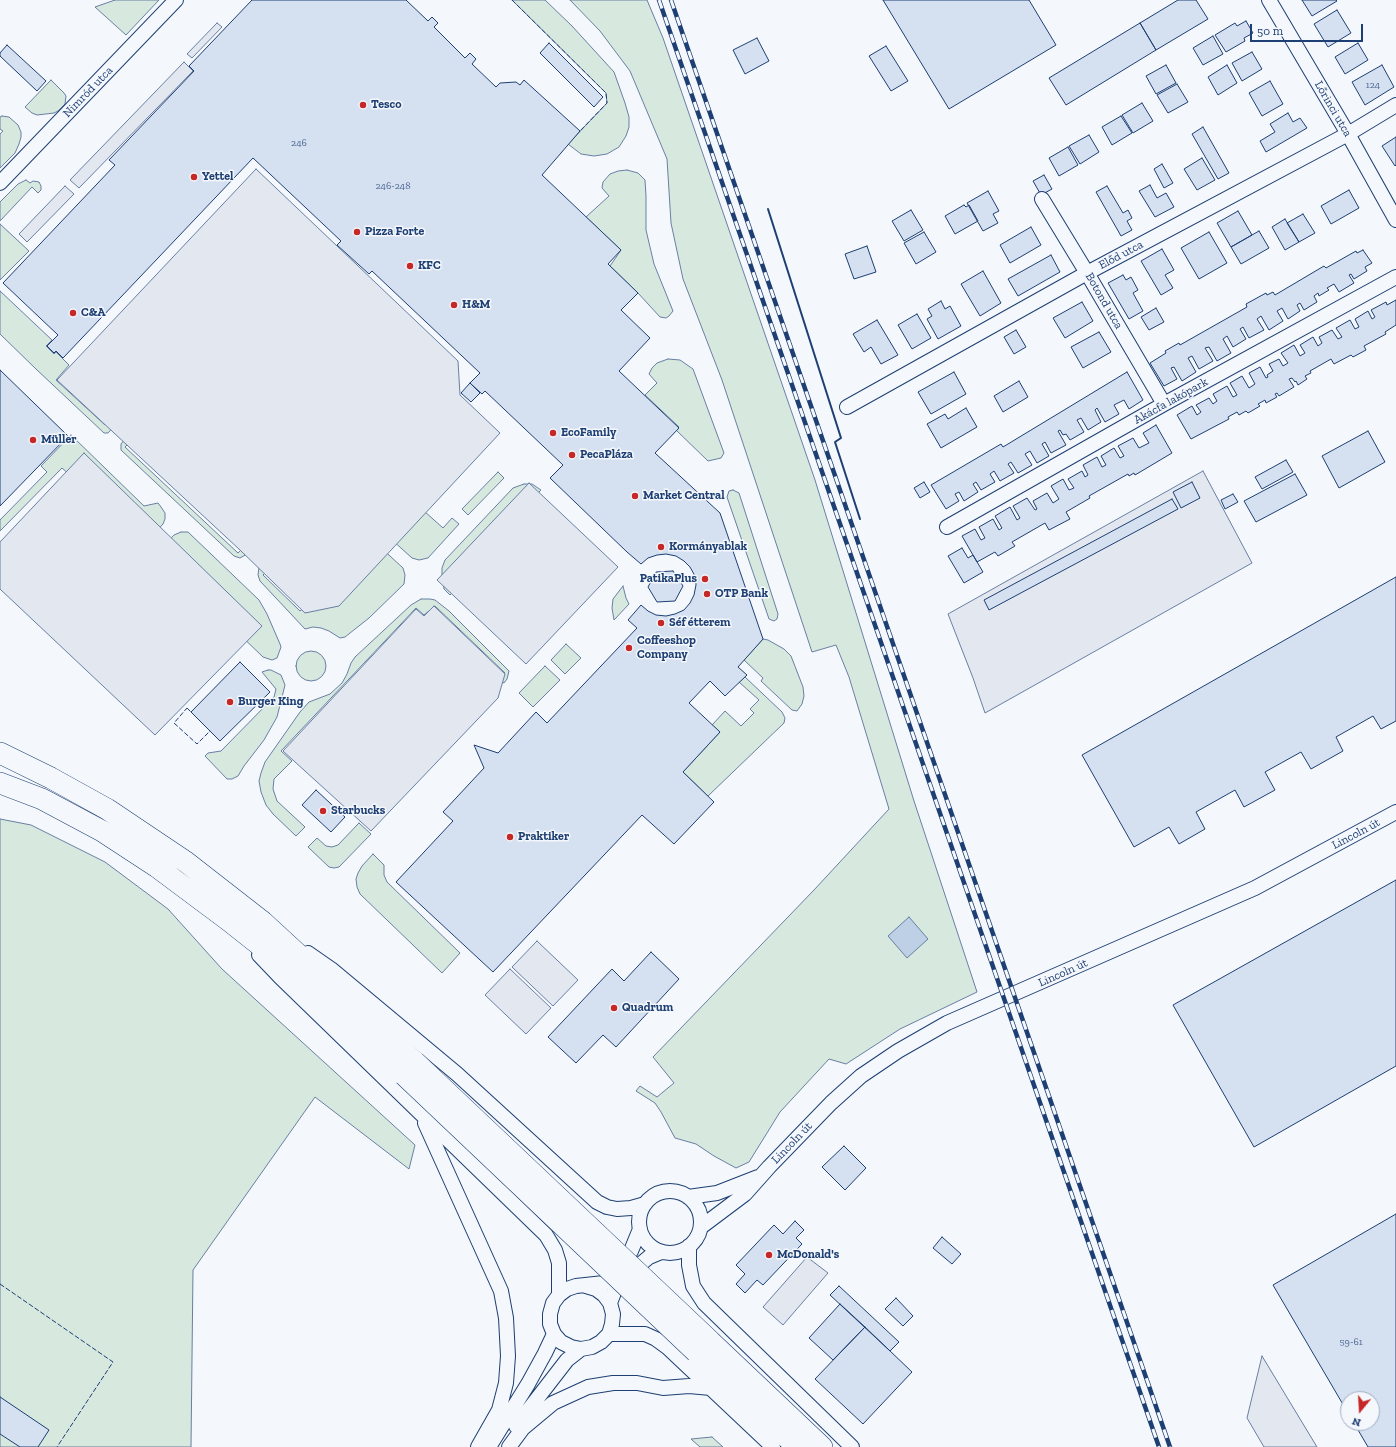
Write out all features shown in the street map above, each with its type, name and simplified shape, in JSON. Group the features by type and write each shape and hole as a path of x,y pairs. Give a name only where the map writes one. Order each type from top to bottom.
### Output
{"main road":[{"path":"0,753 51,778 107,809 186,862 263,922 410,1068 703,1346 822,1447"},
{"path":"0,783 42,799 102,831 157,868 228,920 410,1068"},
{"path":"703,1346 797,1447"}],"street":[{"name":"Nimród utca","path":"0,183 176,0"},
{"name":"Lőrinci utca","path":"1269,0 1348,134 1396,220"},
{"name":"Előd utca","path":"847,408 1087,273 1348,134 1396,105"},
{"name":"Botond utca","path":"1042,199 1164,404"},
{"name":"Akácfa lakópark","path":"947,527 1164,404 1396,277"},
{"name":"Lincoln út","path":"701,1227 745,1194 831,1103 861,1076 898,1051 947,1023 1255,888 1396,812"},
{"path":"228,920 280,977 546,1235 555,1250 559,1263 559,1295"},
{"path":"263,922 331,969 457,1074 597,1202 606,1207 617,1209 631,1208 645,1204"},
{"path":"422,1115 501,1290 506,1318 508,1356 506,1383 499,1410 478,1447"},
{"name":"Lincoln út","path":"688,1196 717,1193 761,1176"},
{"path":"671,1191 688,1196 696,1205 701,1216 699,1235 690,1246 681,1251 671,1253 661,1252 653,1248 647,1243 640,1229 639,1220 645,1204 650,1198 660,1193 671,1191"},
{"path":"586,1286 596,1289 604,1295 610,1303 613,1314 609,1334 602,1342 592,1347 581,1349 571,1347 561,1342 554,1334 550,1324 550,1314 553,1303 559,1295 567,1289 576,1286 604,1283 622,1264 631,1251 640,1229"},
{"path":"690,1246 689,1265 693,1286 704,1303 852,1447"},
{"path":"610,1303 615,1290 630,1273 649,1257 661,1252"},
{"path":"489,1447 528,1384 554,1334"},
{"path":"609,1334 646,1334 667,1346 773,1447"},
{"path":"500,1447 567,1360 581,1349"},
{"path":"509,1447 523,1428 552,1403 588,1387 613,1383 637,1383 663,1388 689,1386 711,1388"}],"shaded area":[{"path":"115,0 159,0 126,35 95,7"},
{"path":"512,0 545,0 572,26 614,72 629,117 629,127 626,136 619,147 607,154 594,156 581,154 568,144 607,103 606,93"},
{"path":"570,0 647,0 663,38 815,480 914,801 977,992 900,1029 846,1064 829,1059 780,1112 749,1162 736,1168 696,1144 675,1138 655,1103 636,1091 640,1086 657,1097 674,1083 653,1057 814,890 889,809 849,677 836,645 812,652 722,380 683,279 671,223 667,159 630,71 600,31"},
{"path":"217,23 222,27 192,58 187,54"},
{"path":"184,62 193,71 79,188 70,180"},
{"path":"51,80 66,96 65,104 54,113 37,115 32,113 25,107"},
{"path":"0,117 9,117 18,125 21,132 21,137 15,153 0,168 0,134 3,131 0,129"},
{"path":"256,169 458,361 460,395 500,433 339,606 305,613 240,550 57,380"},
{"path":"627,170 638,173 645,180 646,230 654,264 673,311 666,318 660,317 610,266 621,250 586,217 609,196 602,188 603,182 610,174"},
{"path":"26,180 30,183 33,181 39,182 41,190 38,193 32,187 0,221 0,202 18,184"},
{"path":"65,186 74,194 27,242 19,234"},
{"path":"0,224 29,251 0,280"},
{"path":"0,291 52,340 46,346 54,354 56,352 69,365 56,380 105,425 111,419 114,426 108,433 104,433 0,334"},
{"path":"668,359 680,360 693,369 724,453 721,458 708,461 676,430 679,427 645,395 657,383 649,374 652,368 657,363"},
{"path":"71,435 144,506 158,503 161,507 165,513 163,524 146,542 62,468 0,531 0,520 47,472 41,466"},
{"path":"125,439 132,440 125,447 238,553 245,546 247,554 240,558 234,556 121,450 121,444"},
{"path":"84,453 262,626 155,735 0,589 0,542"},
{"path":"1203,471 1252,563 985,713 948,614"},
{"path":"498,472 504,478 468,515 462,509"},
{"path":"529,483 618,567 526,664 437,580"},
{"path":"524,484 532,484 541,490 450,595 444,589 442,578 442,568 445,560 513,488"},
{"path":"733,490 739,493 778,614 777,619 774,621 769,619 727,497 729,491"},
{"path":"424,511 443,528 452,518 459,524 428,558 419,560 412,558 391,539"},
{"path":"181,532 188,532 259,600 267,614 281,647 277,658 272,660 263,657 156,554 174,535"},
{"path":"378,545 403,568 405,575 404,584 369,618 345,637 340,638 321,628 313,627 305,629 260,581 258,575 259,567 269,569 263,575 300,611"},
{"path":"623,586 629,604 614,620 612,608 613,599"},
{"path":"421,599 435,600 449,611 509,671 507,679 504,683 499,680 505,673 435,606 424,615 416,608 281,751 292,761 274,779 273,789 277,801 305,827 296,836 273,814 266,805 259,781 265,762 300,712 309,702 330,694 342,683 355,657 411,605"},
{"path":"434,606 505,674 498,698 371,831 283,751 416,609 424,616"},
{"path":"763,639 768,640 784,649 791,656 803,687 804,696 802,704 797,711 792,710 761,681 763,678 744,660"},
{"path":"566,644 581,658 565,674 551,660"},
{"path":"311,651 322,655 326,666 322,677 311,681 300,677 296,666 300,655"},
{"path":"545,666 560,680 533,707 519,693"},
{"path":"268,670 281,675 285,685 277,717 264,740 238,776 232,779 227,779 205,756 208,753 221,751 274,697 276,689 262,672"},
{"path":"745,677 782,712 785,718 784,723 708,796 683,772 720,732 712,725 725,711 741,726 754,713 750,709 759,700 739,682"},
{"path":"0,819 31,825 105,862 168,909 222,969 415,1145 409,1169 315,1097 193,1270 191,1447 0,1447"},
{"path":"359,823 371,834 339,867 329,867 308,847 317,838 326,846 332,847 338,845"},
{"path":"373,854 384,865 384,875 387,882 460,953 442,973 360,894 356,879 362,866"},
{"path":"537,941 578,980 553,1006 512,967"},
{"path":"510,969 551,1008 526,1034 485,995"},
{"path":"807,1257 828,1273 783,1325 763,1307"},
{"path":"1262,1356 1317,1447 1264,1447 1247,1418"},
{"path":"712,1437 723,1447 700,1447 691,1439"}],"water":[{"path":"909,917 928,939 907,958 888,936"}],"building":[{"name":"Market Central","path":"252,0 406,0 428,21 432,17 438,23 434,27 465,58 470,53 476,59 472,64 496,87 500,83 516,82 520,85 524,80 580,131 542,175 621,250 608,264 638,293 621,310 650,338 619,371 679,428 655,453 720,513 763,639 738,667 747,675 725,696 710,681 689,703 720,732 683,772 714,802 674,844 642,815 493,972 396,882 453,821 443,812 484,768 474,745 498,753 536,712 547,723 637,628 628,620 641,605 656,615 666,616 684,610 694,595 696,585 695,576 690,567 676,556 666,554 648,558 641,564 627,552 550,478 563,465 485,391 482,394 470,383 480,373 372,271 369,274 337,245 341,241 253,158 63,358 56,351 54,353 47,346 58,335 3,283 115,165 109,160 194,71 189,66"},
{"path":"883,0 1029,0 1056,45 949,109"},
{"path":"1178,0 1196,0 1208,19 1156,50 1140,23"},
{"path":"1302,0 1336,0 1337,1 1312,16"},
{"path":"1337,10 1351,33 1328,47 1314,24"},
{"path":"1246,21 1253,33 1244,38 1245,41 1226,52 1215,35 1235,23 1237,26"},
{"path":"1140,23 1156,50 1066,105 1049,78"},
{"path":"1213,36 1223,54 1203,65 1193,48"},
{"path":"757,38 769,61 745,74 733,50"},
{"path":"549,43 603,97 594,107 540,53"},
{"path":"1358,43 1368,60 1345,74 1335,57"},
{"path":"7,45 46,81 37,91 0,56 0,53"},
{"path":"886,46 908,81 891,91 869,56"},
{"path":"1252,52 1262,69 1242,81 1232,63"},
{"path":"1166,65 1176,83 1156,94 1146,76"},
{"path":"1227,65 1237,83 1218,95 1208,77"},
{"path":"1382,65 1394,87 1365,105 1352,82"},
{"path":"1270,81 1283,104 1262,116 1249,93"},
{"path":"1177,84 1188,102 1168,113 1157,95"},
{"path":"1142,103 1153,121 1133,133 1122,115"},
{"path":"1288,113 1293,122 1300,118 1307,128 1266,152 1260,141 1275,132 1270,124"},
{"path":"1121,116 1132,133 1112,145 1102,127"},
{"path":"1203,127 1229,173 1218,179 1192,134"},
{"path":"1089,135 1099,152 1080,164 1069,146"},
{"path":"1396,137 1396,165 1395,166 1382,146"},
{"path":"1068,147 1078,165 1059,176 1049,158"},
{"path":"1202,158 1215,180 1197,190 1184,169"},
{"path":"1162,164 1173,183 1164,188 1154,169"},
{"path":"1044,175 1052,189 1041,195 1033,181"},
{"path":"1150,185 1157,198 1166,193 1174,207 1155,217 1139,191"},
{"path":"1107,186 1123,213 1128,210 1132,218 1127,221 1132,230 1121,236 1096,192"},
{"path":"1349,190 1359,208 1331,224 1321,206"},
{"path":"988,191 999,211 993,214 998,223 983,231 967,203"},
{"path":"964,205 966,207 969,205 978,221 955,234 945,216"},
{"path":"911,210 923,230 904,241 892,221"},
{"path":"1238,211 1252,235 1231,247 1217,223"},
{"path":"1303,214 1315,233 1299,242 1287,223"},
{"path":"1285,219 1299,242 1285,250 1272,227"},
{"path":"1031,227 1041,245 1010,263 1000,245"},
{"path":"1259,231 1269,248 1241,264 1231,247"},
{"path":"924,232 936,252 916,264 904,243"},
{"path":"1209,232 1227,263 1199,279 1181,248"},
{"path":"867,246 876,272 854,279 845,254"},
{"path":"1162,249 1174,270 1165,275 1173,288 1161,295 1141,261"},
{"path":"1363,250 1372,263 1365,267 1367,271 1354,279 1351,274 1349,275 1354,283 1339,292 1334,284 1327,288 1329,290 1319,296 1318,293 1314,296 1317,302 1304,310 1300,303 1297,305 1300,311 1288,319 1282,308 1277,311 1283,321 1269,330 1261,316 1257,319 1264,330 1249,338 1243,327 1240,329 1246,339 1233,347 1227,336 1223,339 1231,353 1217,361 1209,347 1205,348 1213,361 1199,369 1192,356 1188,358 1196,372 1182,381 1174,367 1171,368 1177,379 1164,386 1150,363 1166,353 1165,351 1179,343 1180,345 1247,307 1246,304 1266,293 1267,295 1273,292 1275,295 1324,266 1326,268 1356,251 1357,253"},
{"path":"1051,255 1060,272 1018,296 1008,279"},
{"path":"983,271 1001,303 980,316 961,284"},
{"path":"1123,275 1126,280 1131,277 1138,290 1133,293 1143,311 1129,319 1108,283"},
{"path":"1396,300 1396,325 1385,332 1386,334 1364,346 1366,350 1353,357 1351,355 1334,364 1331,359 1310,371 1311,373 1305,376 1307,379 1298,385 1292,378 1289,379 1294,387 1279,396 1277,393 1275,394 1277,397 1266,403 1265,400 1258,404 1260,406 1248,413 1246,411 1239,415 1237,412 1228,417 1229,419 1191,439 1177,415 1192,406 1197,415 1201,412 1196,405 1209,398 1213,404 1217,401 1213,394 1227,386 1233,397 1237,395 1230,383 1242,376 1249,388 1255,384 1249,373 1260,367 1266,378 1268,377 1267,375 1273,371 1269,364 1279,359 1283,366 1288,363 1281,353 1294,345 1300,356 1305,353 1300,345 1313,337 1318,346 1322,343 1319,337 1332,330 1338,339 1342,337 1336,328 1350,320 1355,329 1359,327 1355,319 1368,311 1372,319 1375,317 1371,310 1386,302 1387,305"},
{"path":"941,301 945,309 950,306 961,326 938,339 927,319 932,316 928,309"},
{"path":"1082,302 1093,321 1065,338 1053,318"},
{"path":"1156,308 1164,322 1149,330 1141,317"},
{"path":"917,314 931,338 912,349 898,325"},
{"path":"877,320 898,355 881,364 871,347 864,352 853,334"},
{"path":"1016,330 1026,347 1014,354 1004,337"},
{"path":"1099,332 1111,352 1083,368 1071,347"},
{"path":"0,370 68,436 0,506"},
{"path":"954,372 966,394 931,414 918,392"},
{"path":"1127,372 1143,400 1129,409 1124,400 1114,405 1119,414 1105,422 1097,408 1095,410 1101,422 1088,430 1081,418 1077,420 1084,432 1070,440 1066,434 1063,435 1060,430 1058,431 1066,445 1051,453 1045,442 1042,444 1049,456 1037,463 1030,451 1025,454 1032,465 1018,473 1011,462 1008,464 1014,473 1000,481 994,471 990,474 995,482 981,490 976,482 973,484 978,492 964,501 959,492 955,494 959,501 946,509 931,485 1001,444 1003,447"},
{"path":"1019,381 1028,397 1003,412 994,396"},
{"path":"470,383 480,393 471,402 461,393"},
{"path":"966,408 977,427 941,448 927,424 945,414 948,419"},
{"path":"1156,425 1172,453 1135,475 1134,473 1129,476 1128,474 1089,496 1090,498 1066,512 1070,519 1049,530 1045,523 1012,542 1015,546 998,556 995,552 977,562 962,536 975,529 981,540 985,538 979,527 993,519 999,530 1002,528 995,516 1010,507 1017,520 1020,518 1013,506 1027,498 1035,510 1037,509 1033,501 1047,493 1053,503 1059,499 1051,486 1063,479 1069,490 1074,488 1068,479 1082,471 1085,477 1088,475 1083,465 1097,457 1102,467 1106,465 1101,456 1114,448 1120,458 1124,456 1118,446 1133,438 1139,448 1149,443 1143,433"},
{"path":"1368,431 1385,462 1339,488 1322,456"},
{"path":"1286,460 1293,472 1262,489 1255,477"},
{"path":"1295,474 1307,495 1256,522 1244,501"},
{"path":"924,482 930,492 920,498 914,488"},
{"path":"1192,482 1200,498 1181,508 1173,492"},
{"path":"1233,494 1238,502 1225,509 1221,500"},
{"path":"1172,499 1178,509 989,610 984,600"},
{"path":"962,548 968,558 973,555 983,572 964,583 948,556"},
{"path":"673,571 683,586 675,601 657,602 648,587 656,572"},
{"path":"1396,577 1396,721 1381,729 1373,716 1336,737 1343,751 1311,769 1301,752 1265,772 1275,790 1244,807 1235,790 1196,812 1205,829 1179,844 1169,827 1134,847 1082,755"},
{"name":"Burger King","path":"240,662 270,692 220,741 191,712"},
{"name":"Starbucks","path":"316,790 345,817 331,832 302,805"},
{"path":"1396,880 1396,1066 1254,1147 1173,1005"},
{"name":"Quadrum","path":"651,952 679,979 616,1047 603,1035 576,1063 548,1037 612,969 624,981"},
{"path":"844,1146 866,1168 845,1190 822,1167"},
{"path":"1396,1214 1396,1447 1368,1447 1359,1431 1380,1431 1380,1391 1340,1391 1340,1399 1273,1285"},
{"name":"McDonald's","path":"795,1221 804,1230 796,1238 802,1244 763,1285 757,1280 745,1293 736,1284 745,1274 736,1265 774,1225 783,1234"},
{"path":"942,1237 961,1254 952,1264 933,1248"},
{"path":"839,1286 899,1342 890,1351 830,1295"},
{"path":"896,1298 913,1316 903,1326 885,1309"},
{"path":"840,1304 865,1327 833,1360 809,1338"},
{"path":"865,1327 912,1372 863,1424 815,1379"},
{"path":"0,1397 49,1430 38,1447 20,1447 0,1434"}],"railway":[{"path":"659,0 1159,1447"},
{"path":"671,0 1170,1447"}],"fence":[{"path":"512,0 606,93 607,103 580,131"},
{"path":"187,708 210,731 197,744 174,723 187,708"},
{"path":"0,1284 113,1362 57,1447"}],"wall":[{"path":"768,209 841,438 835,442 860,519"}],"place":[{"name":"Tesco","path":"363,105"},
{"name":"Yettel","path":"194,177"},
{"name":"Pizza Forte","path":"357,232"},
{"name":"KFC","path":"410,266"},
{"name":"H&M","path":"454,305"},
{"name":"C&A","path":"73,313"},
{"name":"EcoFamily","path":"553,433"},
{"name":"Müller","path":"33,440"},
{"name":"PecaPláza","path":"572,455"},
{"name":"Market Central","path":"635,496"},
{"name":"Kormányablak","path":"661,547"},
{"name":"PatikaPlus","path":"705,579"},
{"name":"OTP Bank","path":"707,594"},
{"name":"Séf étterem","path":"661,623"},
{"name":"Coffeeshop Company","path":"629,648"},
{"name":"Burger King","path":"230,702"},
{"name":"Starbucks","path":"323,811"},
{"name":"Praktiker","path":"510,837"},
{"name":"Quadrum","path":"614,1008"},
{"name":"McDonald's","path":"769,1255"}]}
